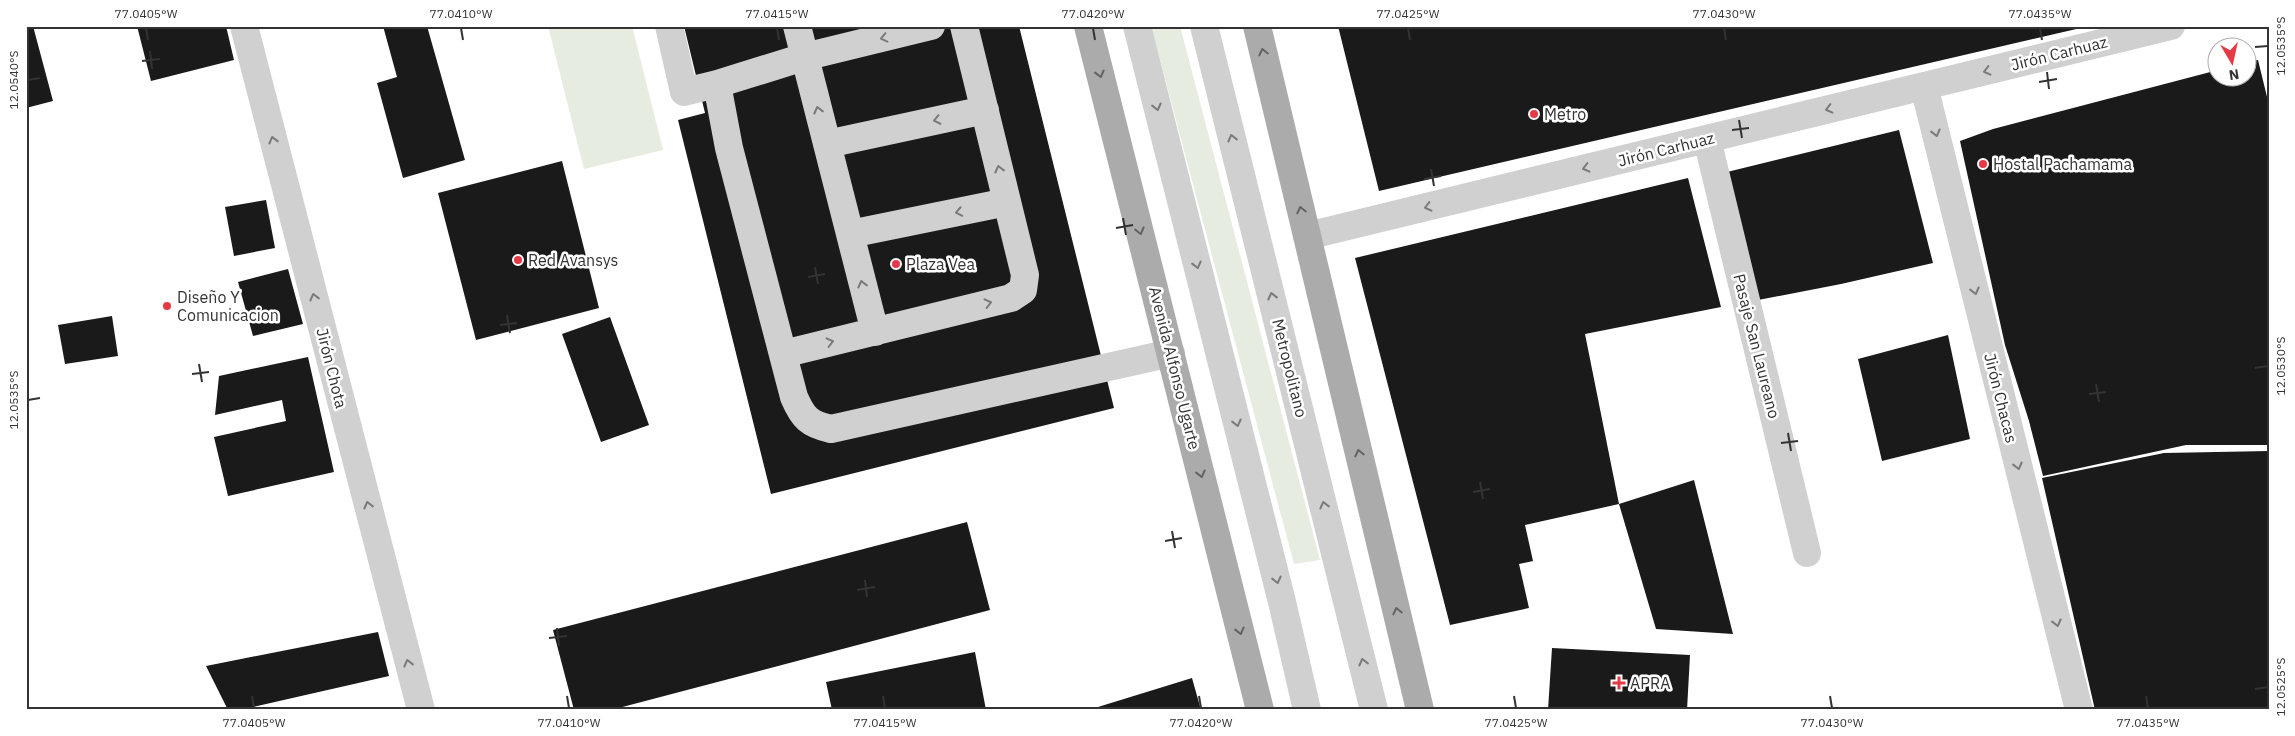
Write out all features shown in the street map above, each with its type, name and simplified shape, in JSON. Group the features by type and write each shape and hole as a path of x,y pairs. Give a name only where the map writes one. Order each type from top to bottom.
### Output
{"main road":[{"name":"Avenida Alfonso Ugarte","path":"1088,26 1260,710"},
{"path":"1257,26 1420,710"}],"street":[{"name":"Jirón Chota","path":"244,26 421,710"},
{"path":"669,26 684,92 717,84 804,57 931,26"},
{"path":"797,26 874,332"},
{"path":"783,354 1011,298 1023,290 1025,275 964,26"},
{"path":"1137,26 1282,602 1306,710"},
{"name":"Metropolitano","path":"1204,26 1374,710"},
{"name":"Jirón Carhuaz","path":"1307,236 2171,26"},
{"path":"717,84 729,148 794,397 802,414 815,426 831,430 1171,353"},
{"name":"Jirón Chacas","path":"1924,86 2079,710"},
{"path":"826,144 985,110"},
{"name":"Pasaje San Laureano","path":"1707,139 1807,553"},
{"path":"850,234 1007,202"}],"shaded area":[{"path":"548,26 632,26 663,150 584,169"},
{"path":"1151,26 1180,26 1320,560 1294,564"}],"building":[{"path":"26,26 33,26 53,101 26,108"},
{"path":"137,26 226,26 234,60 151,81"},
{"path":"383,26 427,26 465,160 403,178 377,83 397,77"},
{"name":"Plaza Vea","path":"684,26 1019,26 1114,408 771,494 678,120 705,113"},
{"name":"Metro","path":"1338,26 2085,26 2085,27 1379,191"},
{"path":"2258,60 2269,105 2269,445 2186,445 2043,476 2029,421 2005,345 1960,141 1993,129 2208,73 2208,88 2258,88"},
{"path":"1899,130 1933,263 1841,284 1753,301 1723,173"},
{"path":"562,161 599,308 476,340 438,193"},
{"path":"1688,178 1721,307 1585,334 1619,504 1525,525 1533,561 1519,564 1529,608 1450,625 1355,258"},
{"path":"266,200 275,248 234,256 225,207"},
{"path":"288,269 303,324 253,336 238,282"},
{"path":"112,316 118,356 65,364 58,325"},
{"path":"610,317 649,425 601,442 562,334"},
{"path":"1948,335 1970,439 1882,461 1858,359"},
{"path":"308,357 334,472 228,496 214,437 286,421 282,400 215,415 219,376"},
{"path":"2269,451 2269,710 2095,710 2042,478 2164,453"},
{"path":"1694,480 1733,634 1656,629 1619,504"},
{"path":"967,522 990,610 611,710 574,710 553,630"},
{"path":"378,632 389,676 240,710 228,710 206,666"},
{"name":"APRA","path":"1552,648 1690,655 1687,710 1548,710"},
{"path":"975,652 986,710 832,710 826,682"},
{"path":"1192,678 1201,710 1098,710 1098,707"}],"place":[{"name":"Metro","path":"1534,114"},
{"name":"Hostal Pachamama","path":"1983,164"},
{"name":"Red Avansys","path":"518,260"},
{"name":"Plaza Vea","path":"896,264"},
{"name":"Diseño Y Comunicacion","path":"167,306"},
{"name":"APRA","path":"1619,683"}]}
